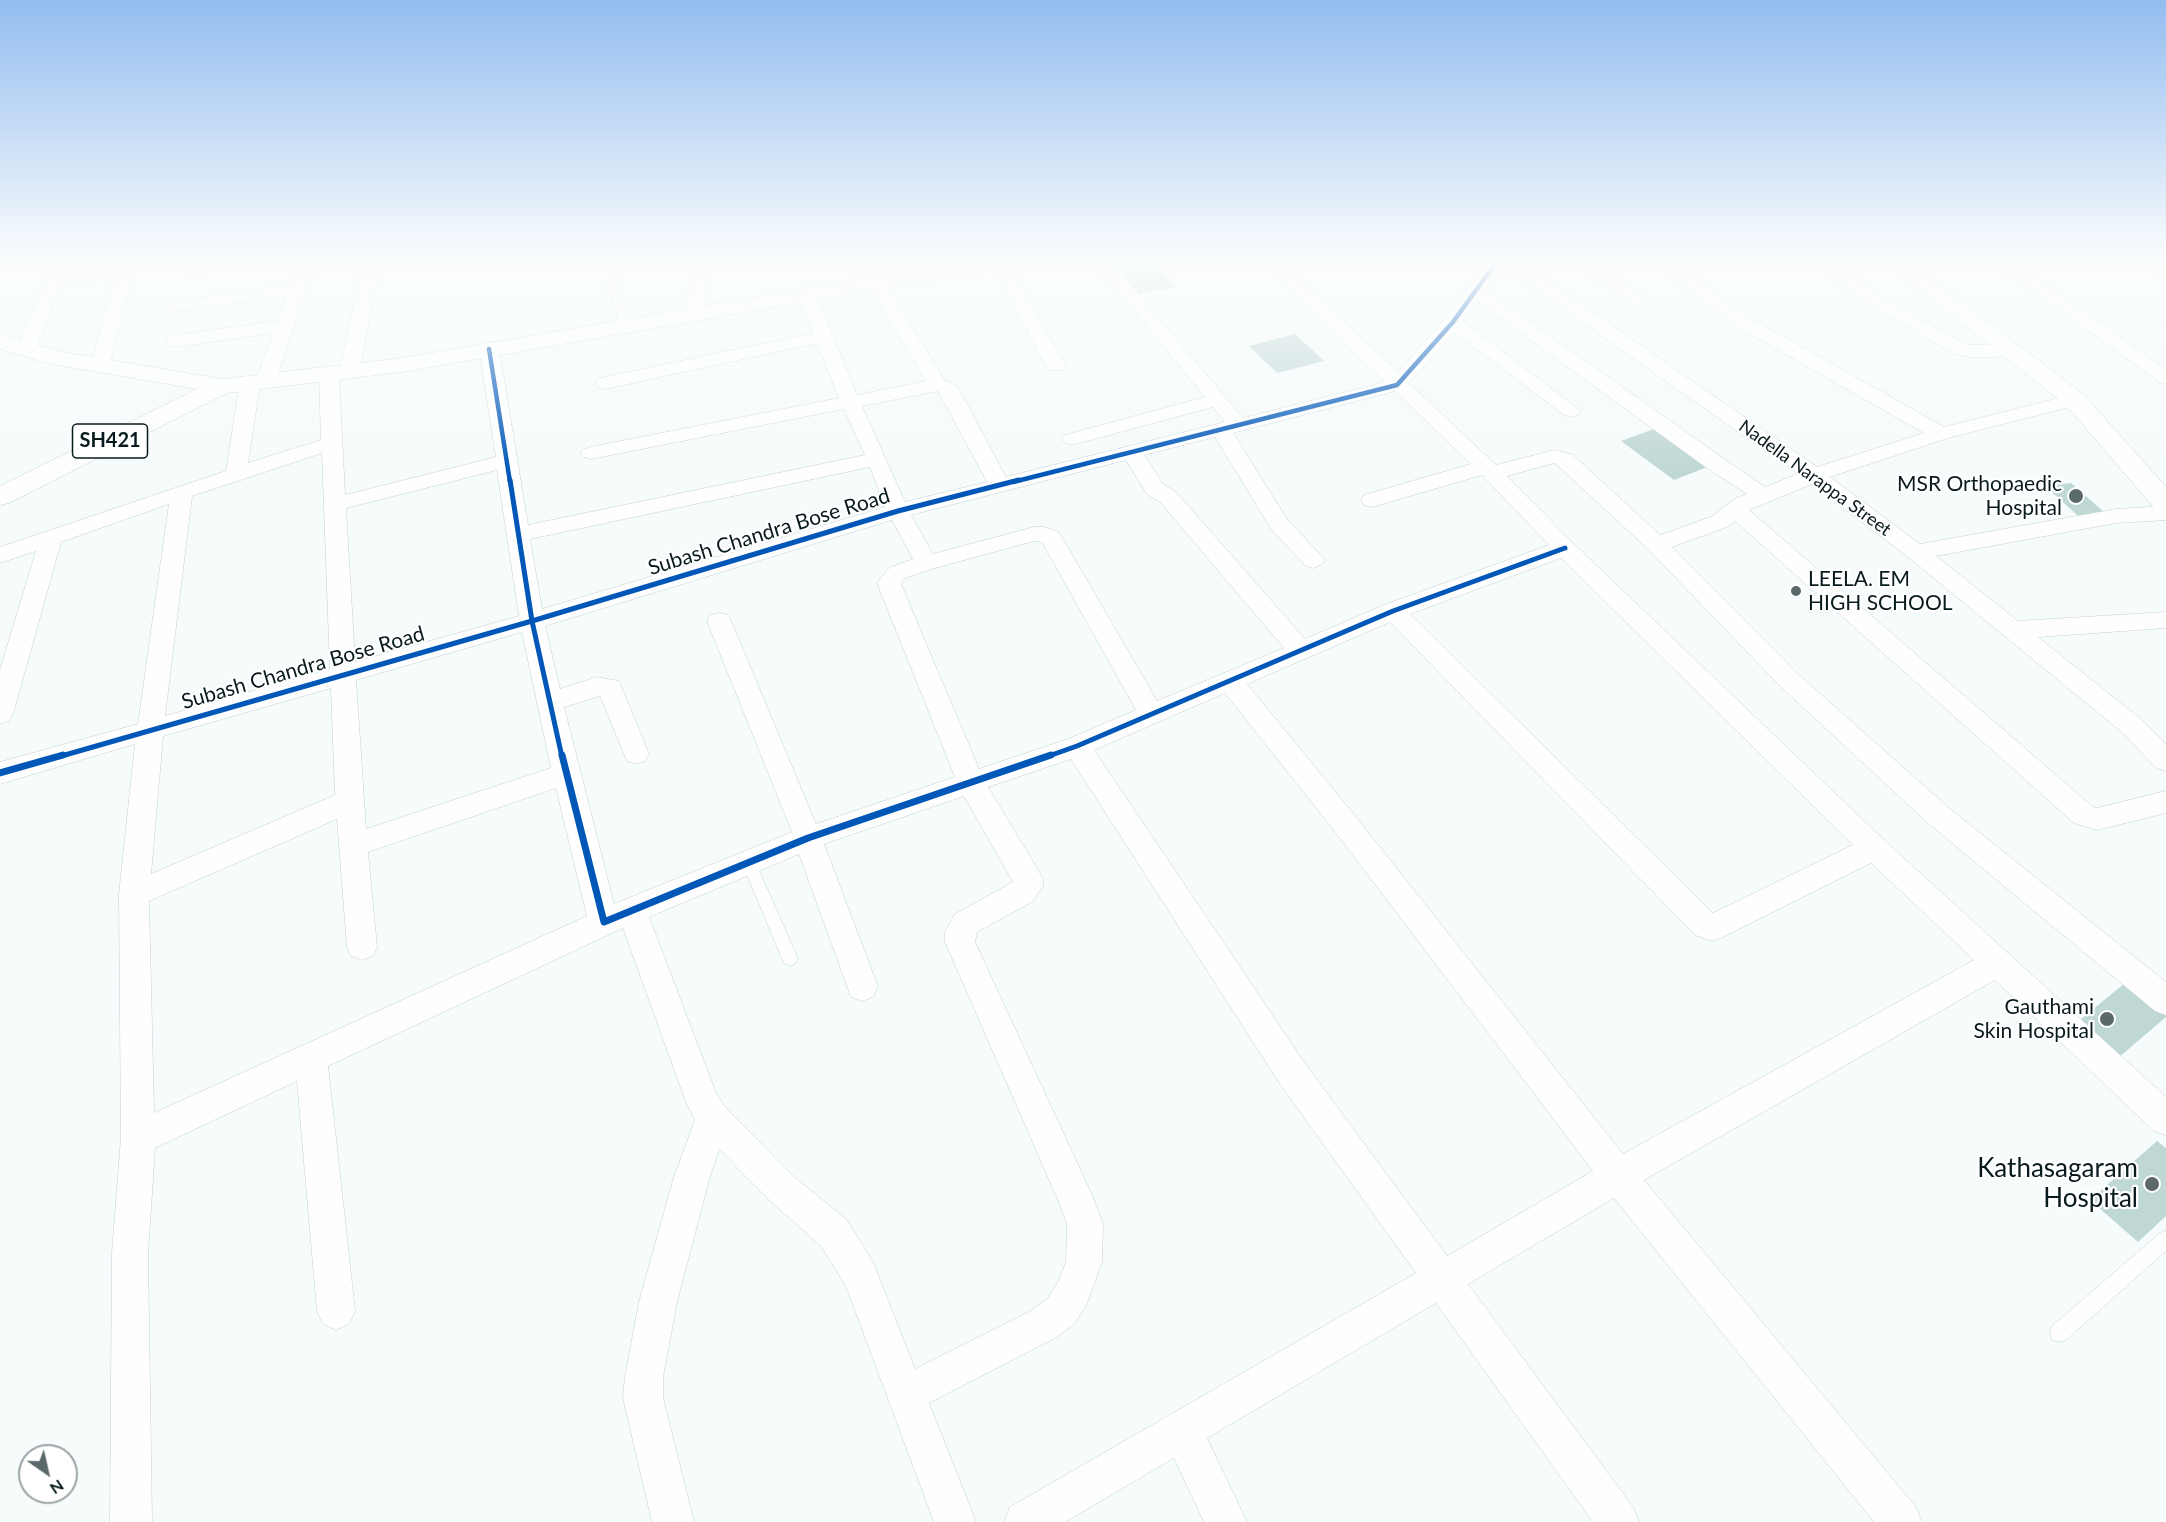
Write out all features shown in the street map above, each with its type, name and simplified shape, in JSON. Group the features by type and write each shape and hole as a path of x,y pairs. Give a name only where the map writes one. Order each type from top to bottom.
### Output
{"main road":[{"path":"0,342 59,359 222,386 339,374 590,331"},
{"path":"1987,331 2075,400 2166,504"},
{"name":"SH421","path":"0,497 222,386"}],"street":[{"path":"26,349 33,331"},
{"path":"101,366 110,331"},
{"path":"175,341 248,331"},
{"path":"236,474 258,381 283,331"},
{"path":"352,331 339,374 333,443 349,801 362,947"},
{"path":"823,331 850,401 898,511 927,563"},
{"path":"905,331 938,386"},
{"path":"1039,331 1056,366"},
{"path":"1160,331 1217,400 1279,524 1313,560"},
{"path":"1342,331 1488,470 1565,548 1874,848 2166,1119"},
{"path":"1398,385 1445,331"},
{"path":"1465,331 1571,411"},
{"path":"1531,331 1763,495"},
{"name":"Nadella Narappa Street","path":"1607,331 1814,475 1916,552 2133,727 2166,761"},
{"path":"1759,331 1941,434"},
{"path":"1929,331 1960,349 1973,352 2012,350"},
{"path":"2100,331 2166,378"},
{"path":"605,383 825,336"},
{"path":"489,349 532,621 566,774 618,916 703,1102 713,1118 781,1188 834,1233 860,1275 955,1522"},
{"name":"Subash Chandra Bose Road","path":"0,773 532,621 898,511 1398,385"},
{"path":"591,453 850,401 938,386 950,391 999,484"},
{"path":"1071,439 1217,400"},
{"path":"1656,544 1719,522 1735,509 1763,495 1814,475 1941,434 2075,400"},
{"path":"0,555 333,443"},
{"path":"1131,451 1155,489 1168,496 1301,651"},
{"path":"1372,500 1488,470 1560,457 1656,544 1789,680 1939,816 2166,1001"},
{"path":"518,534 877,459"},
{"path":"334,504 506,461"},
{"path":"131,1522 130,1253 138,1138 134,894 150,729 182,492"},
{"path":"1735,509 2084,815 2097,819 2166,802"},
{"path":"1916,552 2116,516 2166,513"},
{"path":"906,1394 1044,1324 1060,1311 1073,1293 1084,1262 1085,1224 960,942 960,932 966,923 1022,893 1028,886 1028,879 971,783 889,584 897,573 927,563 1034,534 1051,537 1152,713"},
{"path":"0,714 51,537"},
{"path":"138,1138 618,916 808,838 1077,746 1394,611 1565,548"},
{"path":"1394,611 1706,926 1712,928 1874,848"},
{"path":"2012,630 2166,620"},
{"path":"719,621 808,838 862,987"},
{"path":"1230,681 1347,825 1618,1176 1901,1522"},
{"path":"550,702 597,686 610,688 636,754"},
{"path":"1077,746 1292,1073 1439,1279 1618,1522"},
{"path":"353,845 566,774"},
{"path":"134,894 349,801"},
{"path":"1025,1522 1439,1279 1998,962"},
{"path":"311,1058 336,1311"},
{"path":"673,1522 643,1398 644,1377 658,1302 688,1191 713,1118"},
{"path":"1181,1429 1226,1522"}],"lane":[{"path":"749,863 790,959"},
{"path":"2059,1333 2166,1239"}],"building":[{"path":"1295,334 1324,361 1277,373 1249,346"},
{"path":"1657,428 1710,466 1674,480 1621,441"},
{"path":"2071,483 2113,520 2086,523 2045,486"},
{"path":"2125,983 2166,1014 2166,1017 2118,1058 2075,1024"},
{"path":"2157,1141 2166,1148 2166,1216 2138,1242 2090,1200"}],"cycle path":[{"path":"0,773 532,621 898,511 1397,385 1445,331"},
{"path":"489,349 532,621 566,774 604,922 808,838 1077,746 1393,611 1565,548"}],"place":[{"name":"MSR Orthopaedic Hospital","path":"2076,496"},
{"name":"LEELA. EM HIGH SCHOOL","path":"1796,591"},
{"name":"Gauthami Skin Hospital","path":"2107,1019"},
{"name":"Kathasagaram Hospital","path":"2152,1184"}]}
